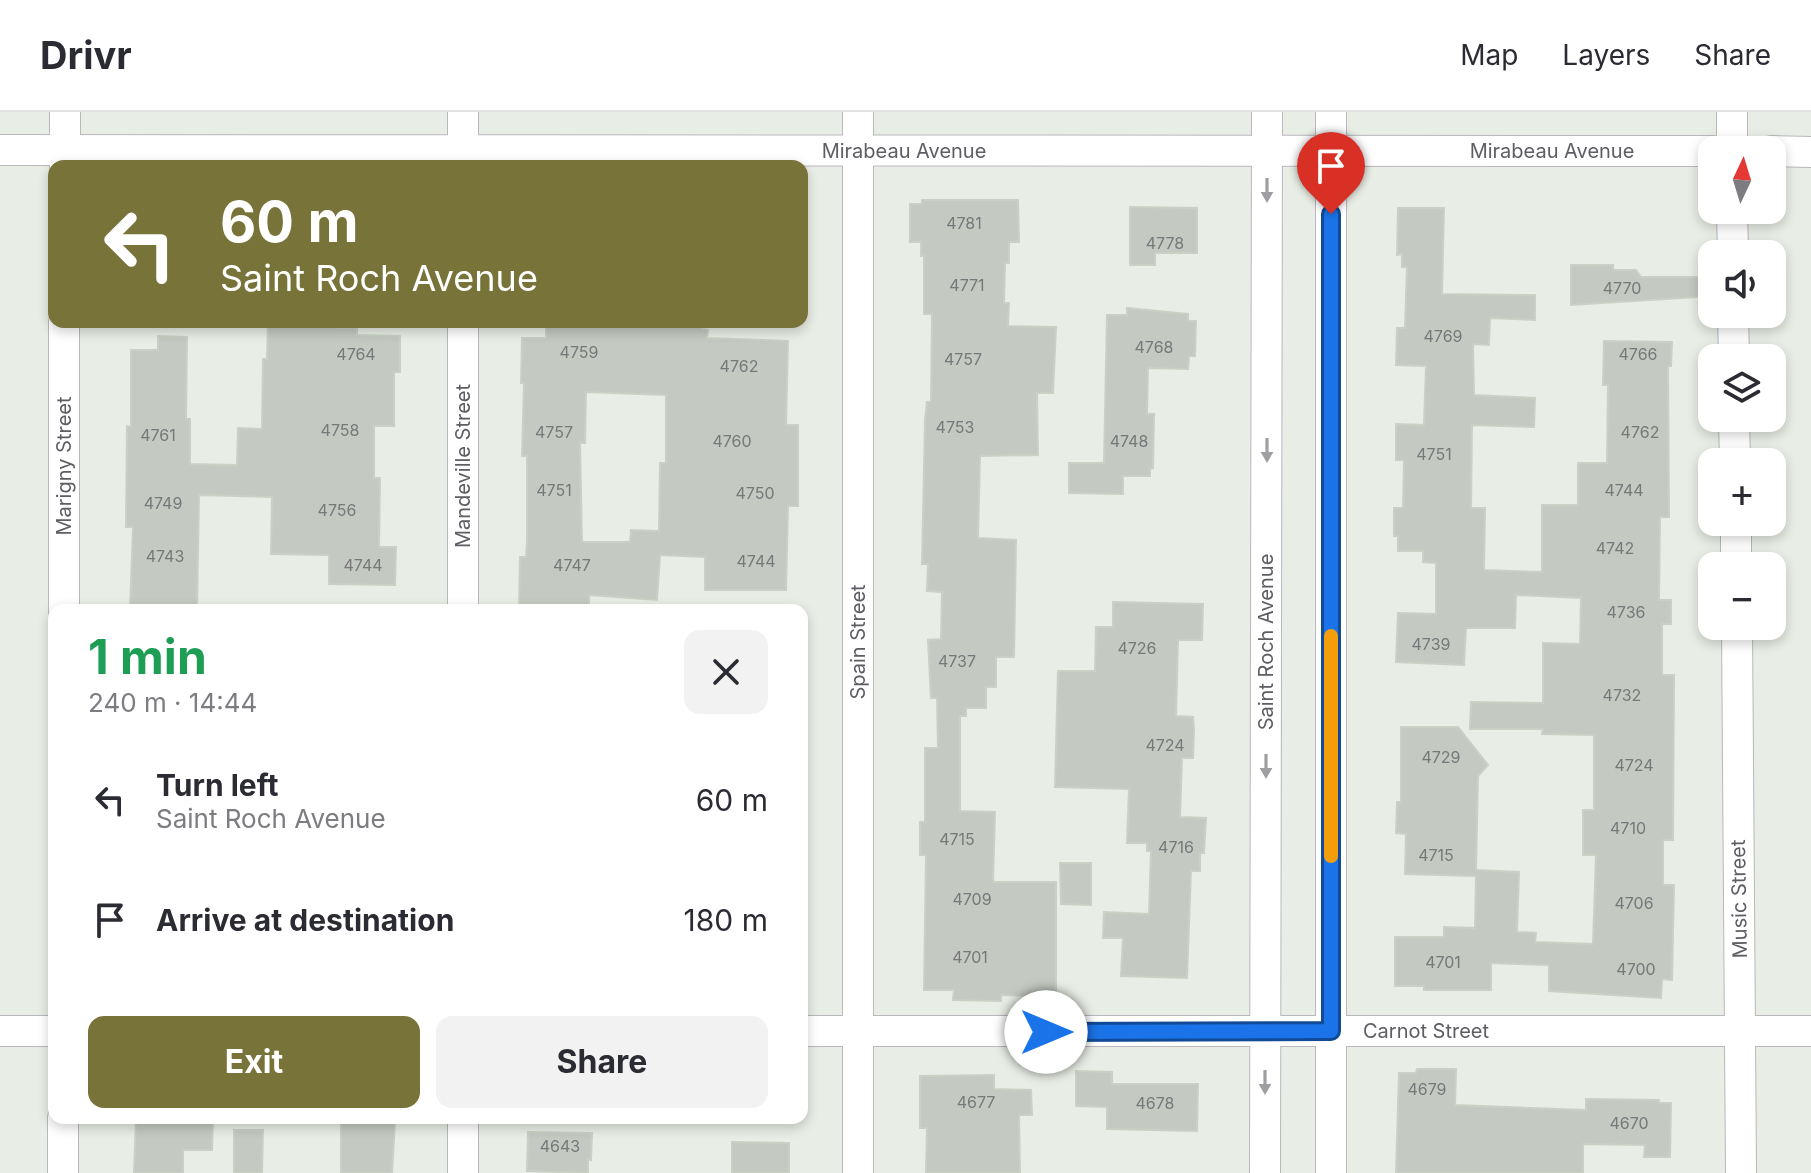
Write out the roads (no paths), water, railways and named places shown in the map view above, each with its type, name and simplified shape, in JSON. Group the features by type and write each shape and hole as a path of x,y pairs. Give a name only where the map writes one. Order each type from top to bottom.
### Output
{"street":[{"path":"65,112 65,158"},
{"path":"463,112 463,158"},
{"name":"Spain Street","path":"858,112 858,1173"},
{"name":"Saint Roch Avenue","path":"1265,1173 1267,112"},
{"path":"1331,112 1331,1173"},
{"path":"1732,112 1732,136"},
{"name":"Mirabeau Avenue","path":"0,150 65,158 463,158 858,151 1698,151"},
{"path":"1786,151 1811,152"},
{"name":"Marigny Street","path":"64,328 64,604"},
{"name":"Mandeville Street","path":"463,328 463,604"},
{"name":"Music Street","path":"1737,640 1741,1173"},
{"path":"0,1031 48,1031"},
{"name":"Carnot Street","path":"808,1031 1811,1031"},
{"path":"63,1124 63,1173"},
{"path":"463,1124 463,1173"}]}
